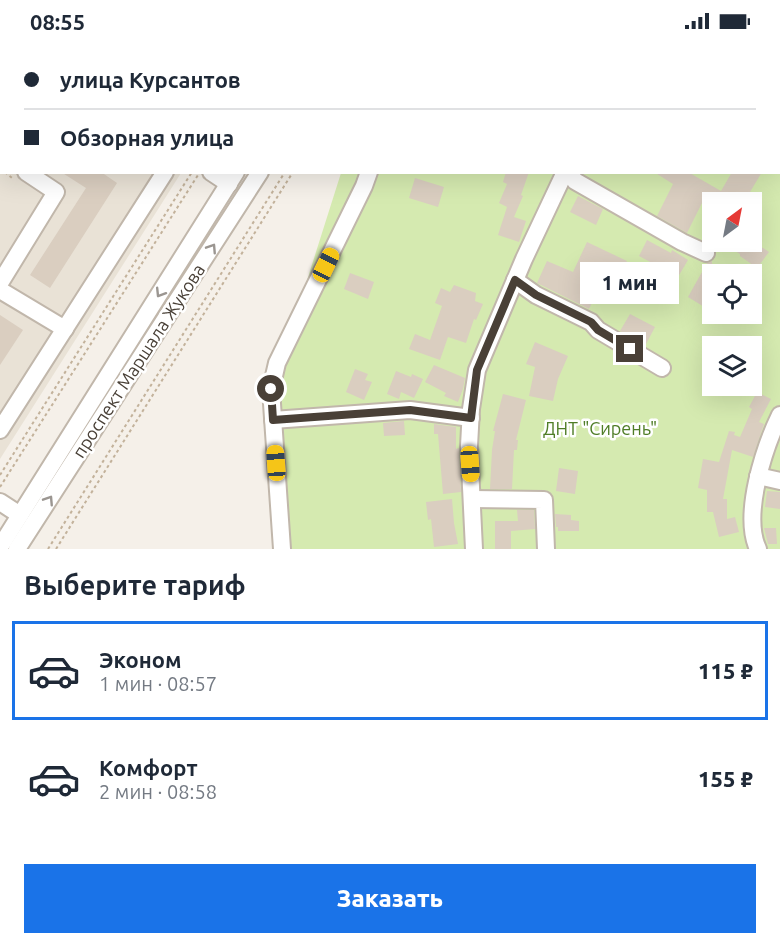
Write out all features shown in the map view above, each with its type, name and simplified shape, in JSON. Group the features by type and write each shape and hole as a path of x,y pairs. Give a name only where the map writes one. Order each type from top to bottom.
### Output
{"street":[{"path":"0,283 56,192 29,174"},
{"path":"0,430 164,174"},
{"path":"218,174 233,178"},
{"name":"проспект Маршала Жукова","path":"17,549 259,174"},
{"path":"282,549 271,389 277,363 368,174"},
{"path":"474,549 469,446 477,370 515,280 564,174"},
{"path":"570,174 575,181 682,242 706,253"},
{"name":"проспект Маршала Жукова","path":"0,547 233,178"},
{"path":"515,280 536,295 591,322 598,330 662,368"},
{"path":"0,290 64,329"},
{"path":"273,420 410,410 471,418"},
{"path":"758,549 754,540 752,517 759,476 780,415"},
{"path":"759,476 780,481"},
{"path":"472,499 543,500 546,549"},
{"path":"0,502 20,515"}],"path":[{"path":"0,475 191,174"},
{"path":"0,487 199,174"},
{"path":"48,549 284,174"},
{"path":"56,549 292,174"}],"shaded area":[{"path":"0,174 180,174 0,459"}],"green space":[{"name":"ДНТ \"Сирень\"","path":"341,174 780,174 780,549 275,549 265,413"}],"building":[{"path":"64,174 104,174 117,183 50,288 30,275 86,188"},
{"path":"505,174 528,174 521,195 523,196 514,217 526,221 519,242 498,235 507,207 499,203 507,184 503,182"},
{"path":"657,174 691,174 721,191 731,174 761,174 750,192 702,192 702,203 687,233 657,216 673,184"},
{"path":"415,178 444,187 438,207 409,198"},
{"path":"578,196 603,209 596,225 570,212"},
{"path":"647,240 671,253 672,250 688,260 678,277 639,256"},
{"path":"587,242 627,261 615,285 603,279 589,309 537,283 547,261 573,272"},
{"path":"762,247 769,252 760,264 751,264 737,252 762,252"},
{"path":"702,272 702,306 688,297"},
{"path":"350,273 374,282 368,299 344,289"},
{"path":"454,285 476,293 475,301 483,304 476,320 474,319 466,343 448,337 440,360 409,349 415,334 430,340 442,306 435,303 441,288 450,292"},
{"path":"630,314 655,327 645,346 620,331"},
{"path":"0,315 23,330 0,365"},
{"path":"535,342 568,356 558,379 553,401 529,396 535,367 526,364"},
{"path":"434,365 465,378 458,402 444,396 446,393 425,382"},
{"path":"355,369 368,374 365,380 372,382 364,400 346,392"},
{"path":"396,371 423,379 414,398 401,392 399,399 387,394"},
{"path":"503,394 526,400 516,440 518,440 517,450 514,450 512,489 490,489 495,431 493,431"},
{"path":"762,394 771,399 759,422 764,424 753,457 732,450 723,499 727,499 727,519 735,517 739,532 719,537 713,512 707,512 707,490 698,488 703,459 719,462 729,431 735,432 734,435 740,437 752,409 749,407 755,396"},
{"path":"404,421 405,435 384,436 383,423"},
{"path":"434,424 456,427 461,492 443,494 438,434 434,434"},
{"path":"559,468 578,471 575,494 556,491"},
{"path":"767,491 780,492 780,509 765,507"},
{"path":"452,499 458,544 434,547 431,519 428,520 426,502"},
{"path":"517,510 534,510 535,529 511,531 511,549 495,549 495,521 518,521"},
{"path":"555,514 571,515 571,520 579,521 579,531 558,531"},
{"path":"764,528 776,528 777,544 768,544"}],"route":[{"path":"271,389 273,420 410,410 471,418 477,370 515,280 536,295 591,322 598,330 630,349"}]}
